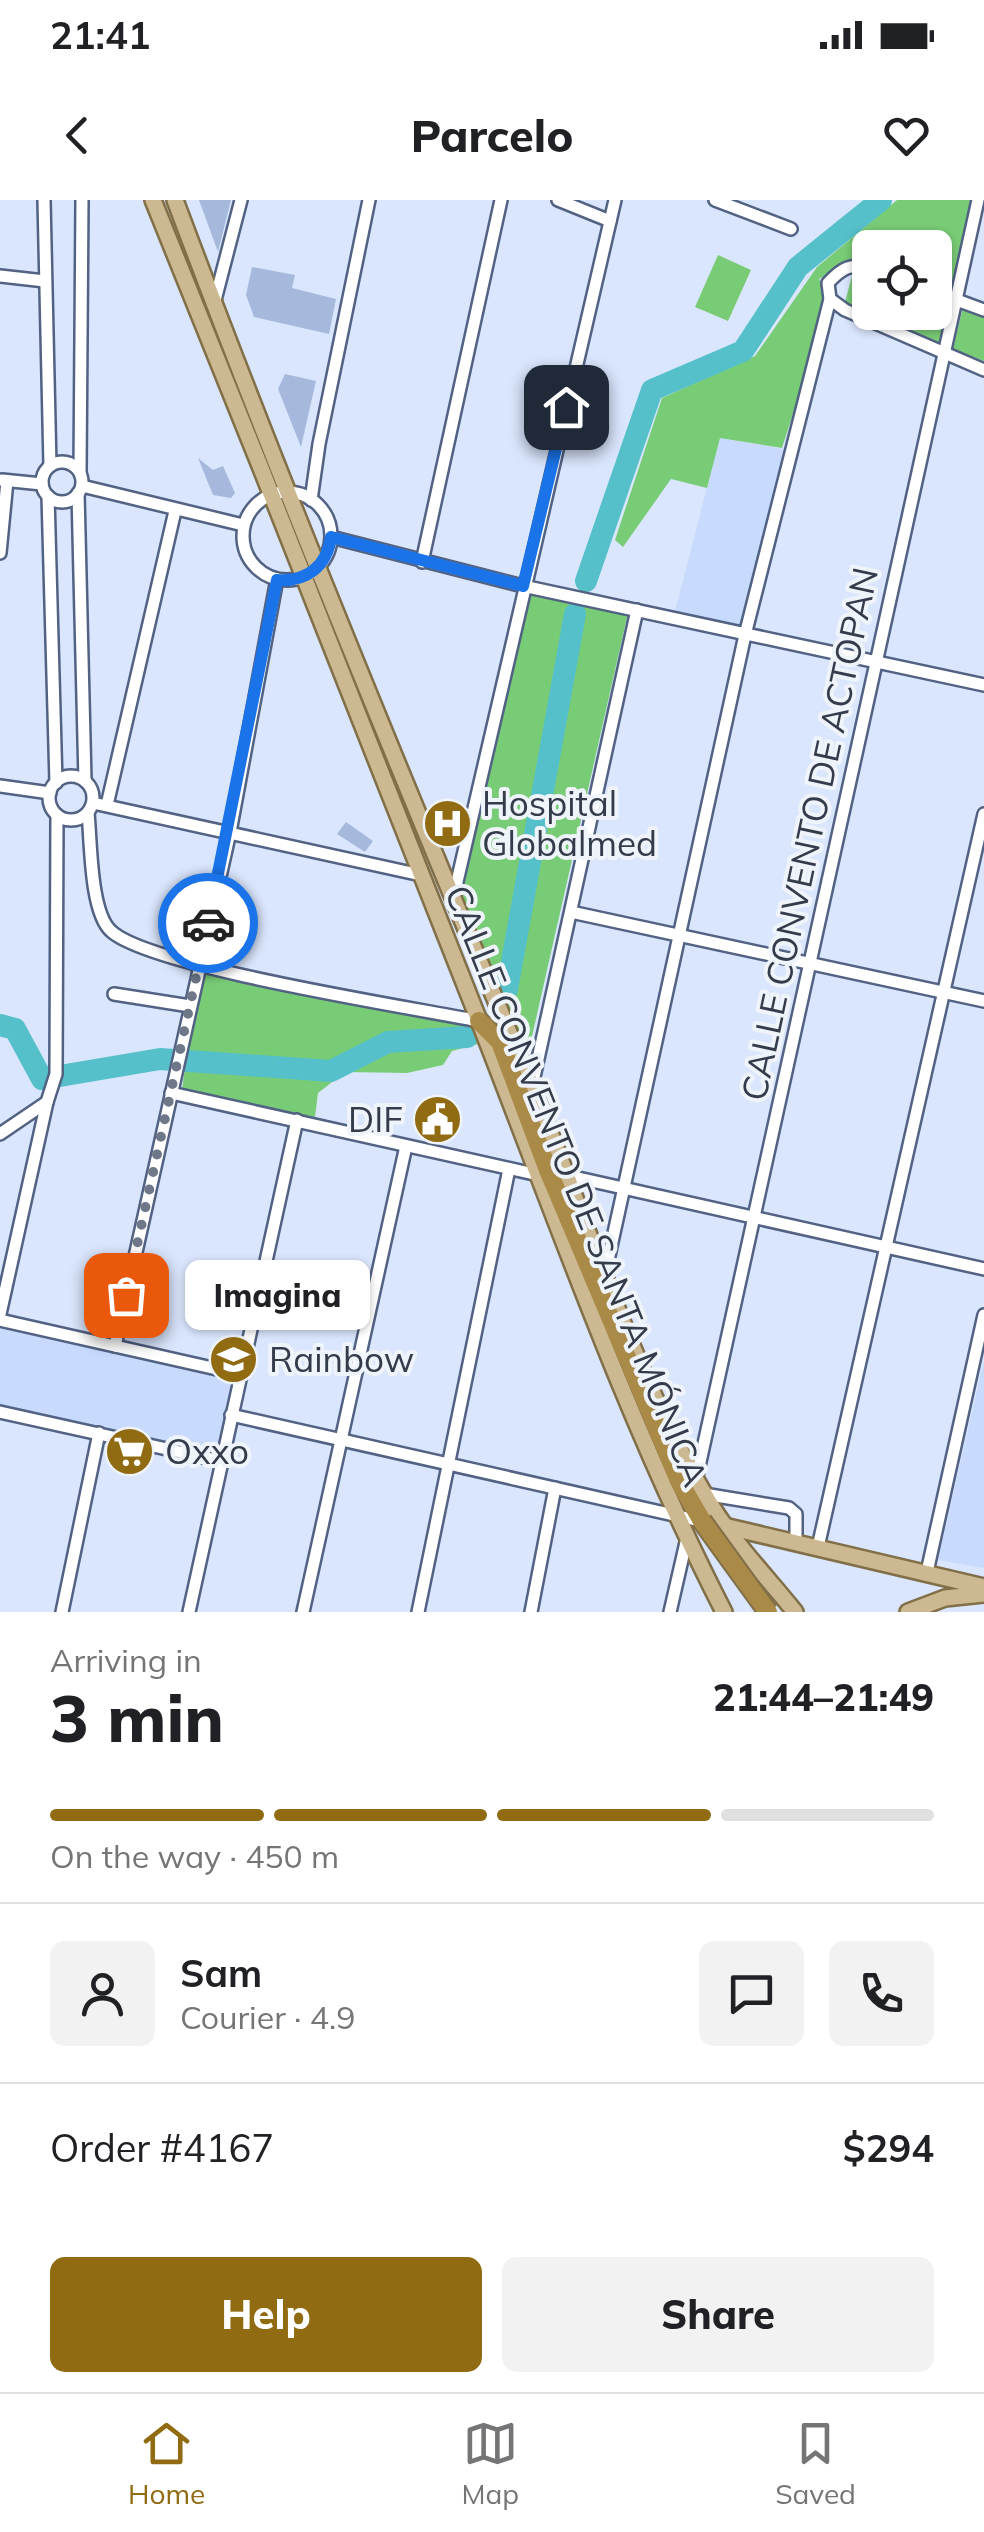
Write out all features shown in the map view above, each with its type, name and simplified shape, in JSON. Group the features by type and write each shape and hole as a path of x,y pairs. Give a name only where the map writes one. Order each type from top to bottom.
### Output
{"highway":[{"path":"500,1042 503,1018"},
{"path":"480,1021 500,1042 549,1173 680,1483 768,1612"}],"main road":[{"name":"CALLE CONVENTO DE SANTA MÓNICA","path":"154,200 280,493 421,875 480,1021 700,1487 724,1526 794,1612"},
{"name":"CALLE CONVENTO DE SANTA MÓNICA","path":"175,200 280,493"},
{"name":"CALLE CONVENTO DE SANTA MÓNICA","path":"311,572 532,1086 549,1173 676,1516 724,1612"},
{"path":"724,1526 984,1587"},
{"name":"CALLE CONVENTO DE SANTA MÓNICA","path":"706,1577 712,1612"},
{"path":"908,1612 945,1598 984,1594"}],"street":[{"path":"44,200 50,466 45,490 53,788 50,806 57,815 73,820 90,808 107,805 421,875"},
{"path":"82,200 80,490 85,781 102,920 123,940 199,964 480,1021"},
{"path":"214,304 240,200"},
{"path":"312,500 318,444 369,200"},
{"path":"422,562 501,200"},
{"path":"558,200 610,220"},
{"path":"453,899 614,200"},
{"path":"715,200 791,229"},
{"name":"CALLE CONVENTO DE ACTOPAN","path":"700,1487 752,1218 978,200"},
{"path":"604,1278 745,635 830,299 828,283 842,268 852,266"},
{"path":"0,276 46,281"},
{"path":"952,298 984,310"},
{"path":"830,299 944,356 984,370"},
{"path":"50,466 66,462 80,472"},
{"path":"0,553 4,481 45,490 64,502 80,490 244,525"},
{"path":"280,493 312,500 327,518 331,537 311,572 277,580 259,571 246,556 244,525 254,507 280,493"},
{"path":"107,805 175,510"},
{"path":"331,537 523,586 581,595 745,635 984,685"},
{"path":"115,1346 230,832 277,580"},
{"path":"532,1086 637,610"},
{"path":"0,786 53,788 69,776 85,781"},
{"path":"818,1547 984,814"},
{"path":"57,815 56,1074 0,1317 239,1374"},
{"path":"571,912 984,1001"},
{"path":"114,994 190,1006"},
{"path":"171,1093 509,1169 622,1186 984,1268"},
{"path":"0,1134 49,1096"},
{"path":"189,1612 297,1120"},
{"path":"303,1612 406,1146"},
{"path":"418,1612 509,1169"},
{"path":"927,1572 980,1354 984,1316"},
{"path":"0,1412 221,1461"},
{"path":"230,1415 724,1526"},
{"path":"62,1612 99,1433"},
{"path":"700,1487 789,1508 796,1514 796,1542"},
{"path":"531,1612 555,1488"},
{"path":"670,1612 686,1538"}],"shaded area":[{"path":"720,437 794,451 750,640 672,623"},
{"path":"0,1320 239,1374 221,1461 0,1412"},
{"path":"984,1360 984,1568 938,1560"}],"green space":[{"path":"897,200 974,200 956,285 952,284 952,230 861,230"},
{"path":"852,238 852,261 819,279 830,299 782,448 720,438 707,488 671,479 623,547 615,540 662,398 755,356 817,267"},
{"path":"718,255 751,270 728,321 695,307"},
{"path":"852,276 852,305 845,302"},
{"path":"963,307 984,315 984,361 953,349"},
{"path":"904,330 944,330 940,347"},
{"path":"530,591 628,613 528,1054 455,897"},
{"path":"199,964 466,1023 475,1030 478,1044 452,1051 443,1065 407,1073 345,1072 318,1093 315,1117 182,1090"}],"building":[{"path":"199,200 231,200 218,252"},
{"path":"252,267 295,275 292,288 336,299 329,334 254,317 246,295"},
{"path":"285,374 316,381 301,447 278,389"},
{"path":"198,458 213,470 223,466 235,493 231,498 213,495"},
{"path":"346,822 373,841 365,852 337,834"}],"waterway":[{"path":"586,581 652,390 743,351 798,267 881,200"},
{"path":"507,989 575,614"},
{"path":"0,1025 15,1029 42,1079 160,1059 331,1071 388,1042 467,1037"}],"way so far":[{"path":"126,1295 208,923"}],"place":[{"name":"Hospital Globalmed","path":"447,824"},
{"name":"DIF","path":"438,1120"},
{"name":"Imagina","path":"126,1295"},
{"name":"Rainbow","path":"234,1360"},
{"name":"Oxxo","path":"130,1452"}],"route":[{"path":"208,923 230,832 277,580 296,580 312,573 324,561 331,537 523,586 566,407"}]}
